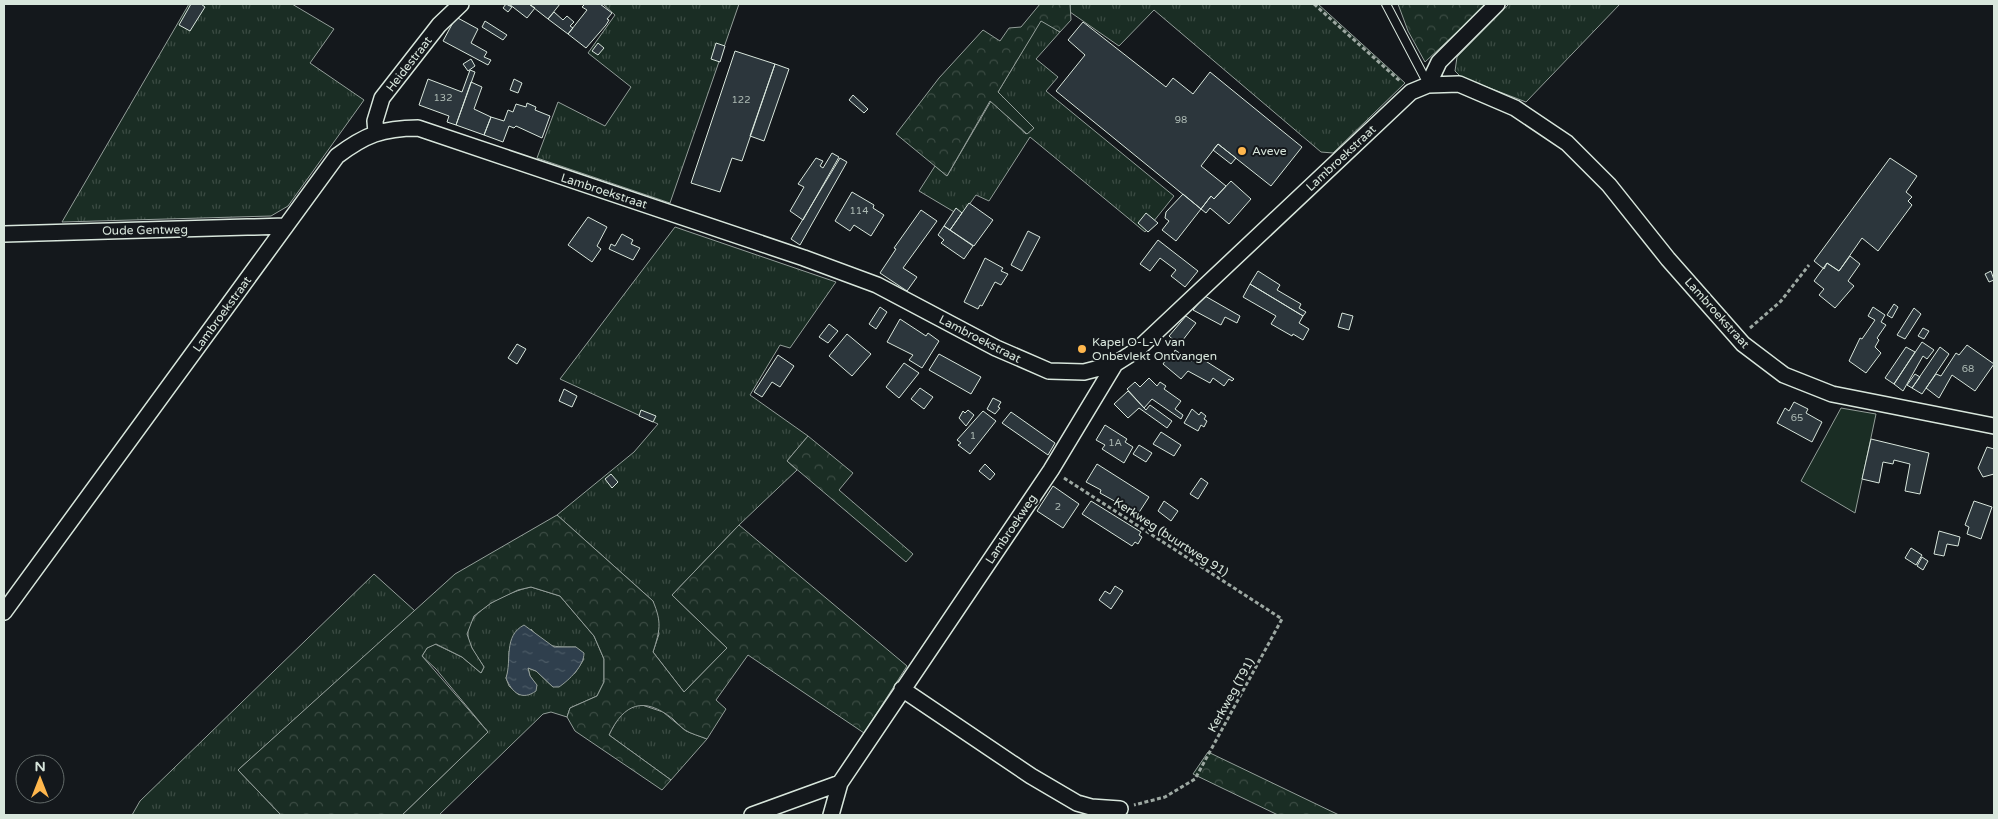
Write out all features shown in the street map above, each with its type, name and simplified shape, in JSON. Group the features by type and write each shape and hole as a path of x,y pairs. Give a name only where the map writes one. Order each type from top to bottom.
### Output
{"street":[{"name":"Heidestraat","path":"376,133 375,121 382,98 439,25 461,4"},
{"path":"1428,85 1439,62 1497,4"},
{"name":"Lambroekstraat","path":"4,612 337,156 360,139 394,128 418,128 804,258 877,285 996,348 1048,371 1084,372 1115,364 1137,350 1411,92 1428,85 1459,84 1507,104 1567,144 1610,185 1668,259 1738,338 1784,375 1832,394 1994,426"},
{"name":"Oude Gentweg","path":"4,234 286,226"},
{"name":"Lambroekweg","path":"831,815 840,783 1051,470 1115,364"},
{"path":"902,689 1066,797 1091,807 1120,809"},
{"path":"752,815 840,783"}],"lane":[{"path":"1386,4 1428,85"}],"path":[{"path":"1314,4 1411,92"},
{"path":"1738,338 1781,301 1809,265"},
{"name":"Kerkweg (buurtweg 91)","path":"1051,470 1282,619"},
{"name":"Kerkweg (T91)","path":"1120,809 1166,797 1195,779 1282,619"}],"green space":[{"path":"189,4 292,4 334,29 310,63 364,100 288,206 271,216 62,222"},
{"path":"603,4 739,4 670,203 537,158 558,102 605,126 631,87 588,53 615,15"},
{"path":"1040,4 1070,4 1071,20 1060,32 1041,21 998,92 1034,128 1027,134 990,101 947,176 896,134 939,78 983,30 1000,41 1009,28 1021,27"},
{"path":"1070,4 1318,4 1405,83 1333,153 1321,152 1154,10 1119,46 1070,12"},
{"path":"1398,4 1487,4 1425,62 1408,31"},
{"path":"1509,4 1620,4 1526,102 1461,77 1455,71 1457,57"},
{"path":"1041,20 1060,32 1036,59 1058,77 1046,91 1174,196 1145,232 1030,137 989,201 976,195 961,216 919,191 935,166 947,176 991,101 1026,134 1034,128 998,92"},
{"path":"675,227 836,282 790,348 780,345 750,395 808,436 787,461 797,470 739,525 672,595 727,648 684,692 653,652 659,634 653,601 557,515 634,452 658,424 560,379"},
{"path":"1841,408 1876,414 1855,513 1801,481"},
{"path":"808,436 853,473 839,490 913,554 906,562 787,461"},
{"path":"557,515 653,601 658,615 659,626 653,652 684,692 727,648 672,595 739,525 907,666 864,733 748,655 716,700 726,709 707,739 687,731 673,719 653,707 636,706 628,710 621,716 609,735 671,780 662,790 575,731 567,717 570,708 597,696 604,682 604,659 594,636 560,596 531,587 518,590 491,603 474,616 467,634 472,648 484,667 481,673 462,657 436,644 427,648 422,656 488,732 402,815 281,815 238,770 455,574"},
{"path":"374,574 415,611 238,770 281,815 132,815 140,801"},
{"path":"531,587 560,596 594,636 604,659 604,682 597,696 570,708 567,717 551,712 543,714 439,815 402,815 488,732 436,669 422,656 427,648 435,644 462,657 481,673 484,667 470,644 468,636 469,627 481,610 501,597","holes":["531,629 546,643 561,647 576,647 584,659 575,673 553,687 536,671 528,668 530,676 537,686 519,695 509,686 506,678 509,669 509,651"]},
{"path":"639,704 663,712 686,731 707,739 671,780 609,735 620,716 628,709"},
{"path":"1208,752 1339,815 1278,815 1193,774"}],"water":[{"path":"524,625 554,647 576,647 584,653 579,668 559,687 553,687 536,671 528,668 530,676 537,685 536,691 526,695 518,694 508,683 506,678 509,649 513,635"}],"building":[{"path":"191,4 201,4 205,7 190,31 179,25"},
{"path":"506,4 512,7 508,12 503,8"},
{"path":"509,4 529,4 535,8 527,18"},
{"path":"529,4 560,4 548,19"},
{"path":"585,4 600,4 612,13 607,19 609,20 606,25 586,48 568,34 587,10 582,7"},
{"path":"554,12 563,20 567,16 574,22 570,26 573,28 568,34 548,19"},
{"path":"456,17 478,29 471,43 487,52 484,57 491,60 488,65 443,41"},
{"path":"485,21 507,35 503,40 482,27"},
{"path":"1083,22 1166,87 1173,78 1193,94 1210,72 1302,147 1271,186 1218,144 1201,166 1226,186 1214,199 1211,196 1201,209 1056,91 1085,55 1068,40"},
{"path":"598,43 604,48 598,55 592,51"},
{"path":"716,43 725,46 720,62 711,59"},
{"path":"735,51 775,64 742,161 732,158 720,192 691,183"},
{"path":"471,59 475,66 468,71 463,64"},
{"path":"775,64 789,69 764,141 750,136"},
{"path":"470,70 475,72 456,125 447,122 449,116 419,105 428,79 462,92"},
{"path":"514,79 522,83 518,93 510,90"},
{"path":"471,82 482,87 474,109 491,117 484,135 456,125"},
{"path":"853,95 868,109 864,113 849,100"},
{"path":"527,103 536,107 535,110 550,116 542,138 516,126 514,128 509,126 503,142 484,135 491,117 504,121 508,110 513,112 516,104 526,107"},
{"path":"1218,144 1236,158 1231,164 1213,150"},
{"path":"832,153 839,157 803,220 790,211 804,187 798,184 816,158 823,161 820,166 823,168"},
{"path":"840,158 847,162 800,245 791,239"},
{"path":"1890,158 1917,176 1906,192 1912,197 1908,201 1912,205 1878,251 1862,238 1839,271 1827,263 1824,269 1814,261"},
{"path":"1231,181 1251,199 1229,224 1210,208 1206,213 1201,209 1211,196 1214,199"},
{"path":"852,192 874,205 873,208 884,215 871,236 854,225 850,231 835,221"},
{"path":"1183,194 1201,209 1176,241 1162,230 1169,221 1165,218 1166,212"},
{"path":"969,203 993,220 974,246 950,230"},
{"path":"956,208 962,213 950,230 944,226"},
{"path":"921,210 937,221 903,268 917,277 907,291 880,273 896,249 894,248"},
{"path":"1146,213 1158,223 1148,232 1138,223"},
{"path":"588,217 607,227 597,246 601,249 592,262 568,245"},
{"path":"944,226 973,246 964,259 941,243 944,240 938,235"},
{"path":"1028,231 1040,237 1022,271 1011,265"},
{"path":"622,234 633,240 631,244 640,248 633,260 609,249 611,244 615,246"},
{"path":"1158,240 1198,271 1185,287 1171,276 1176,270 1160,258 1150,271 1140,264"},
{"path":"1850,256 1860,264 1848,281 1854,286 1835,308 1819,295 1824,289 1814,281 1827,263 1839,271"},
{"path":"985,258 1003,268 1001,271 1008,274 1001,285 995,282 982,306 980,305 978,309 964,302"},
{"path":"1258,271 1280,285 1277,290 1301,304 1299,308 1306,312 1303,316 1250,284"},
{"path":"1991,271 1994,280 1989,282 1985,274"},
{"path":"1250,284 1303,316 1299,323 1309,329 1303,340 1271,324 1276,316 1243,297"},
{"path":"1205,296 1240,316 1237,323 1225,317 1221,325 1193,310"},
{"path":"1894,304 1898,307 1892,318 1887,315"},
{"path":"880,307 887,312 876,329 869,324"},
{"path":"1873,307 1885,315 1881,322 1886,325 1877,338 1879,340 1875,347 1881,353 1866,373 1849,361 1860,338 1862,339 1875,320 1868,316"},
{"path":"1914,308 1921,314 1905,339 1897,335"},
{"path":"1342,313 1353,316 1349,330 1338,327"},
{"path":"1186,316 1196,323 1179,345 1169,336"},
{"path":"900,319 926,336 928,333 939,341 922,368 909,360 913,355 887,342"},
{"path":"829,324 838,331 828,343 819,337"},
{"path":"1923,328 1929,331 1924,339 1918,336"},
{"path":"847,334 871,354 852,376 829,356"},
{"path":"1922,342 1934,350 1927,359 1923,356 1903,391 1894,384"},
{"path":"517,344 526,349 517,364 508,358"},
{"path":"1967,345 1994,364 1975,391 1952,375 1939,398 1926,388 1936,374 1941,376 1956,353 1959,355"},
{"path":"1906,347 1915,352 1894,384 1885,378"},
{"path":"1940,347 1949,354 1922,394 1912,388"},
{"path":"1175,350 1192,361 1196,355 1234,379 1232,381 1229,379 1224,386 1213,378 1210,383 1188,371 1181,379 1163,364 1170,354 1172,356"},
{"path":"939,354 981,377 971,394 929,370"},
{"path":"778,355 794,366 780,387 772,382 762,397 754,392"},
{"path":"904,363 919,373 899,398 886,387"},
{"path":"1915,374 1920,377 1912,388 1907,385"},
{"path":"1149,378 1157,386 1160,382 1166,386 1164,389 1181,401 1175,409 1183,415 1181,419 1152,399 1144,408 1127,389 1135,382 1140,387"},
{"path":"920,388 933,397 924,409 911,399"},
{"path":"564,389 577,396 572,407 559,401"},
{"path":"1128,391 1146,410 1150,405 1172,421 1167,428 1139,408 1128,418 1114,404"},
{"path":"993,398 1001,402 998,407 1000,408 995,414 987,409"},
{"path":"1794,402 1808,409 1806,413 1822,422 1812,442 1777,423 1785,408 1789,411"},
{"path":"1192,409 1199,415 1201,412 1206,416 1204,419 1207,421 1204,427 1201,425 1198,431 1184,423"},
{"path":"641,410 656,416 653,422 639,416"},
{"path":"968,410 974,415 966,426 959,418 963,411 965,413"},
{"path":"983,411 996,421 970,454 958,445 961,443 957,440"},
{"path":"1011,412 1055,443 1048,455 1002,423"},
{"path":"1105,425 1127,439 1125,442 1133,447 1124,463 1102,449 1105,445 1096,440"},
{"path":"1161,432 1181,445 1174,456 1153,444"},
{"path":"1871,439 1929,453 1920,494 1905,491 1910,464 1894,460 1893,464 1883,462 1879,483 1862,479"},
{"path":"1139,445 1152,453 1146,462 1133,454"},
{"path":"1987,447 1994,449 1994,474 1983,477 1978,468"},
{"path":"985,464 995,474 990,480 979,471"},
{"path":"1097,464 1149,497 1138,514 1100,493 1101,490 1086,482"},
{"path":"611,474 618,482 612,488 605,479"},
{"path":"1201,478 1208,483 1198,499 1190,494"},
{"path":"1053,486 1079,504 1063,528 1037,511"},
{"path":"1091,501 1141,532 1139,535 1142,537 1138,544 1135,542 1132,546 1082,514"},
{"path":"1164,501 1178,511 1171,521 1158,511"},
{"path":"1974,501 1992,507 1981,539 1967,534 1969,527 1965,525"},
{"path":"1939,531 1960,537 1958,546 1947,544 1944,556 1934,554"},
{"path":"1911,548 1922,555 1916,565 1905,558"},
{"path":"1922,557 1928,561 1923,570 1917,566"},
{"path":"1115,586 1123,591 1111,609 1099,600 1105,591 1110,594"}],"place":[{"name":"Aveve","path":"1242,151"},
{"name":"Kapel O-L-V van Onbevlekt Ontvangen","path":"1082,349"}]}
